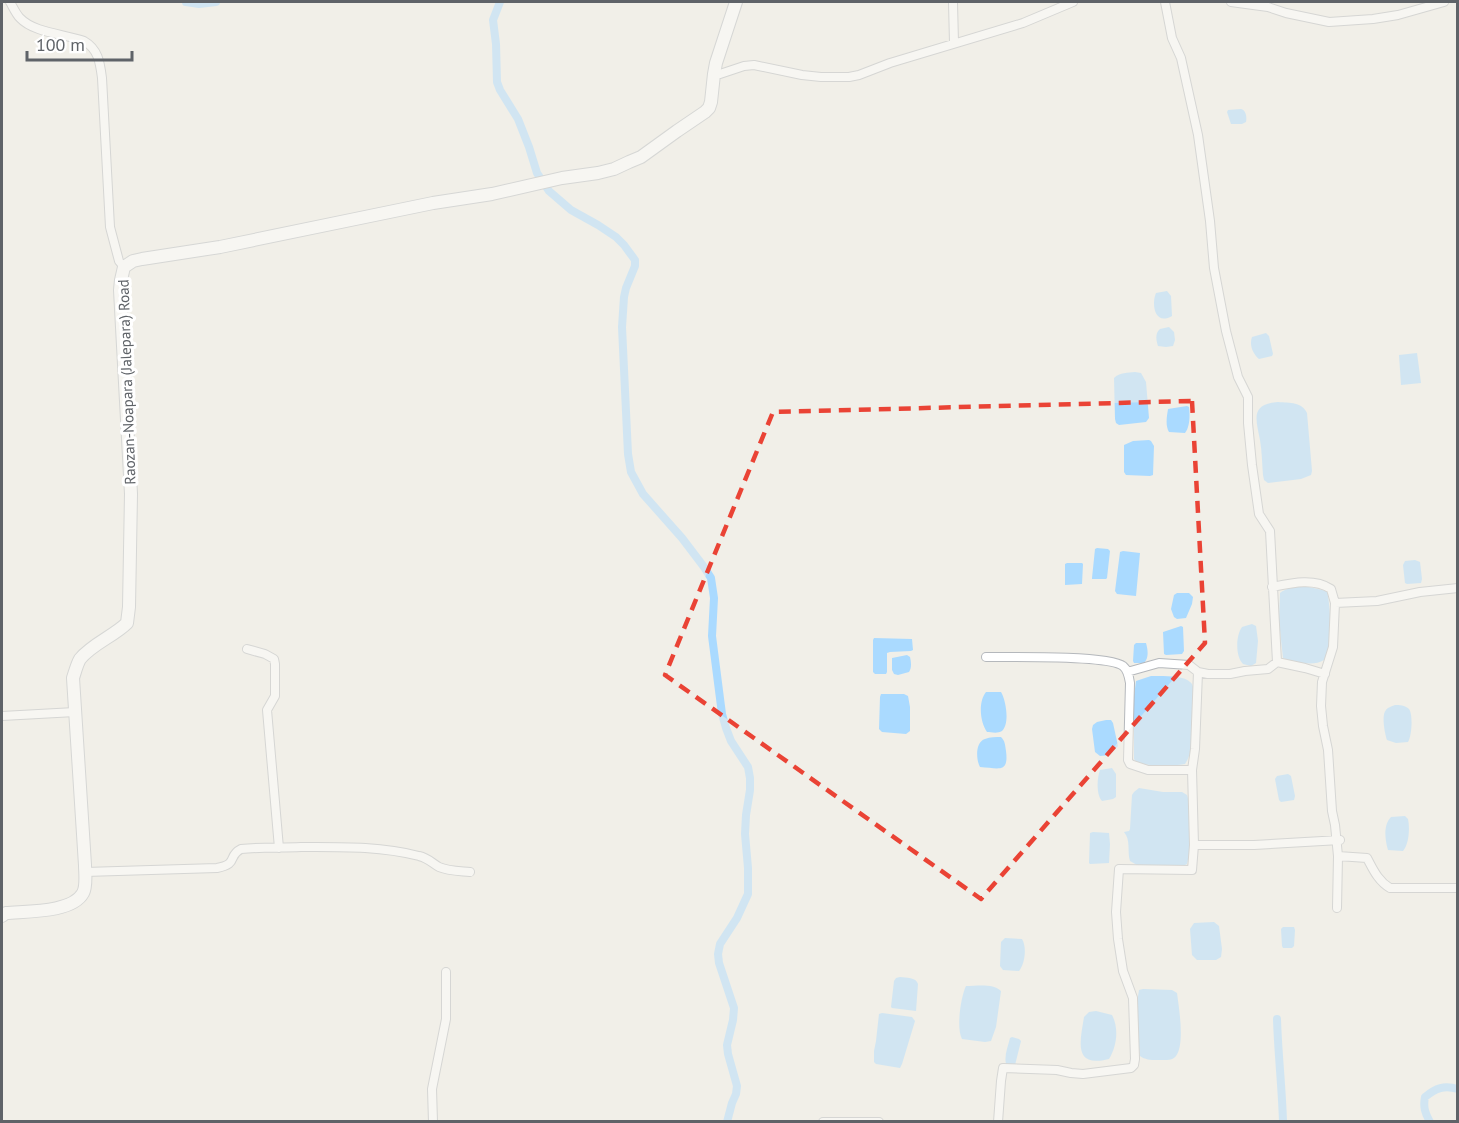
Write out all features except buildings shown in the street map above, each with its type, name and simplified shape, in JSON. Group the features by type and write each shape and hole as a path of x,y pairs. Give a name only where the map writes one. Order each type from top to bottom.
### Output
{"main road":[{"name":"Raozan-Noapara (Jalepara) Road","path":"2,916 6,913 56,908 73,903 85,888 73,678 80,660 101,641 118,632 128,623 131,494 120,290 124,267 132,261 275,236 614,169 641,157 709,108 713,80 736,2"}],"street":[{"path":"10,2 25,23 84,40 96,50 102,78 110,227 118,261 124,267"},
{"path":"953,2 954,44"},
{"path":"713,80 720,74 754,65 802,75 849,77 1023,23 1073,2"},
{"path":"1174,2 1163,2 1172,38 1181,58 1198,135 1215,268 1226,331 1238,377 1248,398 1248,423 1259,514 1270,531 1277,662"},
{"path":"1231,2 1268,7 1329,22 1398,15 1444,2"},
{"path":"1272,587 1306,582 1315,583 1331,590 1335,603 1333,647 1322,682 1321,706 1328,750 1332,811 1338,840 1337,908"},
{"path":"1335,603 1377,601 1420,592 1458,588"},
{"path":"247,649 265,654 274,659 275,664 275,696 267,710 279,848"},
{"path":"986,657 1088,659 1114,662 1124,667 1130,683 1128,760 1130,764 1148,770 1192,770"},
{"path":"1127,672 1159,663 1189,665 1198,672 1208,674 1230,674 1268,669 1277,662 1325,674"},
{"path":"998,1122 1003,1068 1057,1070 1083,1074 1131,1068 1134,1065 1133,998 1123,971 1116,912 1119,869 1192,870 1194,845 1192,770 1198,672"},
{"path":"2,716 75,712"},
{"path":"1194,845 1254,845 1338,840"},
{"path":"85,872 217,868 231,863 241,849 366,847 422,856 436,866 470,872"},
{"path":"1338,856 1367,858 1378,878 1390,888 1458,888"},
{"path":"433,1122 432,1089 446,1019 446,972"},
{"path":"823,1122 879,1122"}],"highlighted area":[{"path":"1192,401 1205,643 981,899 665,675 773,412"}],"water":[{"path":"1241,109 1246,114 1246,122 1231,124 1228,110"},
{"path":"1167,291 1171,296 1172,316 1162,318 1156,313 1154,303 1156,293"},
{"path":"1169,327 1174,332 1173,346 1158,346 1157,332"},
{"path":"1266,333 1269,336 1273,354 1259,359 1252,349 1252,337"},
{"path":"1417,353 1421,383 1401,385 1399,355"},
{"path":"1141,373 1146,382 1149,418 1146,422 1119,425 1115,419 1114,378 1121,374"},
{"path":"1278,402 1299,405 1307,413 1312,471 1311,475 1301,479 1268,483 1264,480 1263,475 1257,414 1263,406"},
{"path":"1189,407 1189,421 1185,433 1169,432 1168,409"},
{"path":"1149,440 1154,446 1153,475 1126,475 1124,445 1133,441"},
{"path":"1095,549 1110,551 1106,579 1092,579"},
{"path":"1120,552 1140,553 1136,596 1117,594 1115,591"},
{"path":"1405,561 1420,562 1421,583 1407,584 1403,565"},
{"path":"1065,564 1083,564 1082,584 1065,585"},
{"path":"1304,586 1327,591 1330,610 1329,648 1324,660 1315,663 1283,658 1279,621 1280,593"},
{"path":"1189,593 1193,597 1186,618 1177,619 1171,609 1174,595"},
{"path":"1252,624 1256,626 1258,641 1256,663 1251,666 1243,664 1240,660 1237,646 1238,635 1242,627"},
{"path":"1183,627 1184,651 1182,654 1164,654 1163,632"},
{"path":"874,638 912,639 913,650 887,653 886,674 875,674 873,672"},
{"path":"1136,643 1146,643 1148,654 1144,663 1133,661"},
{"path":"907,655 911,660 909,672 894,674 892,658"},
{"path":"1151,676 1183,678 1193,686 1193,739 1185,764 1149,765 1137,763 1134,759 1136,681"},
{"path":"986,692 1001,692 1003,696 1007,718 1000,732 987,732 983,723 981,706"},
{"path":"881,694 908,696 910,731 906,734 882,732 879,729"},
{"path":"1395,705 1409,709 1411,730 1408,742 1396,743 1387,740 1384,716 1387,709"},
{"path":"1111,720 1113,723 1118,746 1110,755 1100,756 1095,752 1092,729 1097,722"},
{"path":"1001,737 1006,751 1004,766 1001,768 980,767 977,756 979,744 987,738"},
{"path":"1112,768 1116,774 1116,797 1102,801 1098,790 1099,773 1100,770"},
{"path":"1288,774 1291,776 1294,800 1281,802 1275,779 1277,776"},
{"path":"1139,788 1182,792 1187,795 1189,855 1187,864 1183,866 1137,865 1130,861 1124,832 1130,829 1132,795"},
{"path":"1405,816 1409,827 1405,848 1403,851 1388,850 1385,833 1388,820 1391,817"},
{"path":"1090,833 1109,833 1109,863 1089,863"},
{"path":"1214,922 1219,926 1221,957 1216,960 1197,960 1192,955 1190,929 1194,923"},
{"path":"1294,927 1294,946 1292,948 1282,946 1281,929"},
{"path":"1005,938 1022,939 1024,942 1024,960 1019,971 1003,970 1000,966 1001,942"},
{"path":"900,977 913,979 918,984 916,1011 891,1007 894,981"},
{"path":"966,986 989,986 1001,991 996,1027 991,1041 962,1039 959,1027 960,1012"},
{"path":"1139,990 1172,990 1177,993 1181,1026 1180,1043 1176,1056 1172,1059 1151,1060 1140,1056 1137,1006"},
{"path":"1096,1011 1112,1015 1116,1031 1115,1043 1109,1059 1097,1061 1089,1060 1084,1056 1081,1044 1084,1017 1089,1012"},
{"path":"879,1014 912,1017 915,1021 900,1068 874,1062"},
{"path":"1012,1037 1021,1041 1015,1065 1006,1064 1006,1054"}],"waterway":[{"path":"186,2 199,4 216,2"},
{"path":"500,2 493,20 497,82 518,119 537,173 549,191 571,210 616,237 635,260 624,297 622,327 628,454 631,472 643,494 682,538 711,578 714,598 712,636 722,714 731,741 748,767 750,778 745,834 748,894 737,918 720,944 718,954 734,1008 727,1045 737,1086 727,1122"},
{"path":"1277,1019 1283,1122"},
{"path":"1430,1122 1425,1110 1425,1097 1440,1088 1458,1089"}]}
